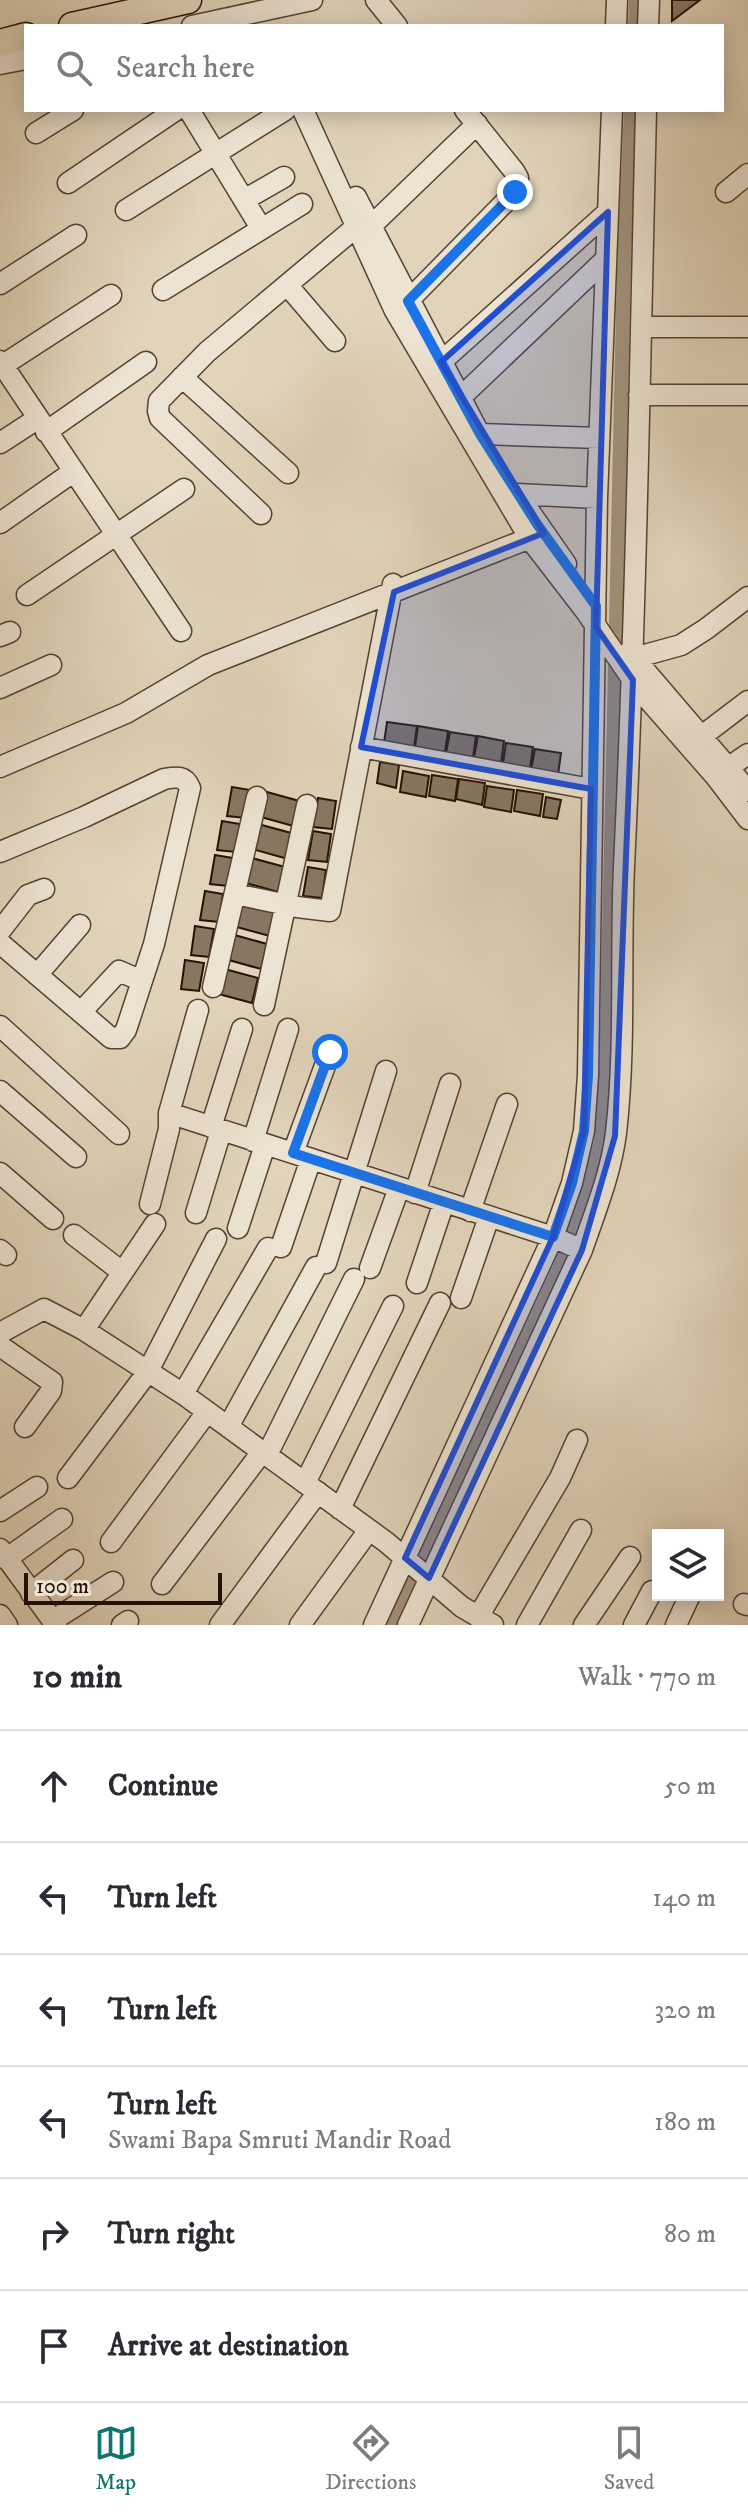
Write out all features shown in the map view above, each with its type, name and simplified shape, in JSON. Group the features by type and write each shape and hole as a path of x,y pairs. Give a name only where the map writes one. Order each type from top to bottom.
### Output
{"main road":[{"path":"81,24 188,0"},
{"path":"0,43 24,37"}],"street":[{"path":"203,24 274,11 312,0"},
{"path":"376,0 395,24"},
{"path":"616,24 617,0"},
{"path":"648,24 649,0"},
{"path":"0,64 24,59"},
{"path":"36,133 70,112"},
{"path":"68,183 173,112"},
{"path":"190,112 261,228"},
{"path":"126,210 282,112"},
{"path":"304,112 364,226 517,494 534,531"},
{"path":"315,112 414,347 534,531 596,616 748,791"},
{"path":"374,1625 553,1237 572,1183 584,1131 588,1075 597,498 612,112"},
{"path":"408,1625 581,1249 603,1192 615,1136 620,1076 621,921 634,658 646,112"},
{"path":"261,514 160,418 159,401 207,352 364,226 471,117 514,171 518,183 515,192 408,301"},
{"path":"726,192 748,174"},
{"path":"244,200 284,177"},
{"path":"163,290 302,204"},
{"path":"441,362 608,212"},
{"path":"0,284 76,235"},
{"path":"461,397 606,259"},
{"path":"288,286 335,341"},
{"path":"111,295 1,365 181,631"},
{"path":"641,327 748,327"},
{"path":"0,443 42,425 146,362"},
{"path":"182,377 288,473"},
{"path":"639,395 748,395"},
{"path":"480,434 599,438"},
{"path":"0,523 73,472"},
{"path":"27,595 184,489"},
{"path":"517,494 597,498"},
{"path":"0,757 394,586 534,531"},
{"path":"235,894 330,911 394,586"},
{"path":"634,658 681,645 748,597"},
{"path":"596,616 633,680 748,819"},
{"path":"0,688 51,665"},
{"path":"0,767 126,713 152,693"},
{"path":"702,736 748,701"},
{"path":"361,747 591,789"},
{"path":"729,767 748,754"},
{"path":"0,852 164,779 179,776 187,781 190,788 154,944 126,1030 120,1038 111,1038 0,943"},
{"path":"213,987 257,797"},
{"path":"264,1005 307,805"},
{"path":"0,931 28,895 44,889"},
{"path":"37,975 80,925"},
{"path":"81,1012 119,971 142,981"},
{"path":"84,1330 122,1272 153,1214 169,1129 169,1113 198,1010"},
{"path":"0,1026 119,1134"},
{"path":"196,1213 242,1029"},
{"path":"238,1228 288,1029"},
{"path":"183,1394 275,1248 330,1052"},
{"path":"228,1427 321,1265 386,1071"},
{"path":"162,1584 264,1454 407,1190 450,1084"},
{"path":"0,1091 76,1157"},
{"path":"461,1298 507,1104"},
{"path":"169,1113 553,1237 581,1249"},
{"path":"0,1173 53,1219"},
{"path":"417,1283 444,1202"},
{"path":"74,1235 122,1272"},
{"path":"68,1478 147,1373 216,1239"},
{"path":"340,1509 440,1303"},
{"path":"220,1625 312,1488 393,1306"},
{"path":"0,1333 37,1310 44,1309 84,1330 183,1394 369,1530 462,1607 486,1621 577,1440"},
{"path":"7,1351 52,1382 51,1391 25,1427"},
{"path":"111,1542 207,1412"},
{"path":"0,1511 37,1487"},
{"path":"62,1519 6,1567 54,1623 113,1582"},
{"path":"300,1625 369,1530"},
{"path":"527,1625 581,1530"},
{"path":"584,1625 630,1557"},
{"path":"31,1593 73,1560"},
{"path":"634,1625 652,1591"},
{"path":"676,1625 687,1601"},
{"path":"0,1615 7,1625"}],"highlighted area":[{"path":"608,212 596,627 633,680 615,1136 582,1250 429,1578 405,1558 553,1237 584,1131 591,789 361,747 394,592 544,533 441,362"}],"building":[{"path":"672,0 700,0 672,21"},
{"path":"387,722 417,726 414,748 384,743"},
{"path":"418,726 448,731 445,752 415,747"},
{"path":"450,732 476,736 473,758 446,753"},
{"path":"478,736 504,741 501,763 474,757"},
{"path":"506,743 533,747 530,769 503,763"},
{"path":"535,749 561,753 558,775 531,770"},
{"path":"380,762 399,765 396,788 377,783"},
{"path":"403,771 429,776 426,797 400,792"},
{"path":"432,775 458,779 455,801 429,796"},
{"path":"459,779 485,783 482,805 456,799"},
{"path":"487,786 514,790 511,812 484,807"},
{"path":"232,787 250,790 246,818 227,816"},
{"path":"517,790 543,794 540,816 514,811"},
{"path":"267,792 303,802 297,827 261,817"},
{"path":"546,797 561,800 557,819 543,817"},
{"path":"318,798 336,801 332,829 313,827"},
{"path":"222,821 240,824 236,852 217,850"},
{"path":"258,824 295,834 288,859 252,849"},
{"path":"313,831 331,834 327,862 308,860"},
{"path":"215,855 233,858 228,886 210,884"},
{"path":"248,857 285,867 278,892 242,882"},
{"path":"308,867 326,870 322,898 303,896"},
{"path":"205,891 223,894 219,922 200,920"},
{"path":"239,901 276,912 270,936 233,926"},
{"path":"195,926 214,929 209,957 191,955"},
{"path":"231,934 267,944 261,969 225,959"},
{"path":"185,960 204,963 199,991 181,989"},
{"path":"221,968 258,978 252,1003 215,993"}],"waterway":[{"path":"635,24 636,0"},
{"path":"392,1625 559,1269 584,1203 601,1141 606,1072 624,264 631,112"}],"route":[{"path":"330,1052 293,1153 553,1237 572,1183 584,1131 588,1075 596,606 537,524 480,434 408,301 515,192"}]}
